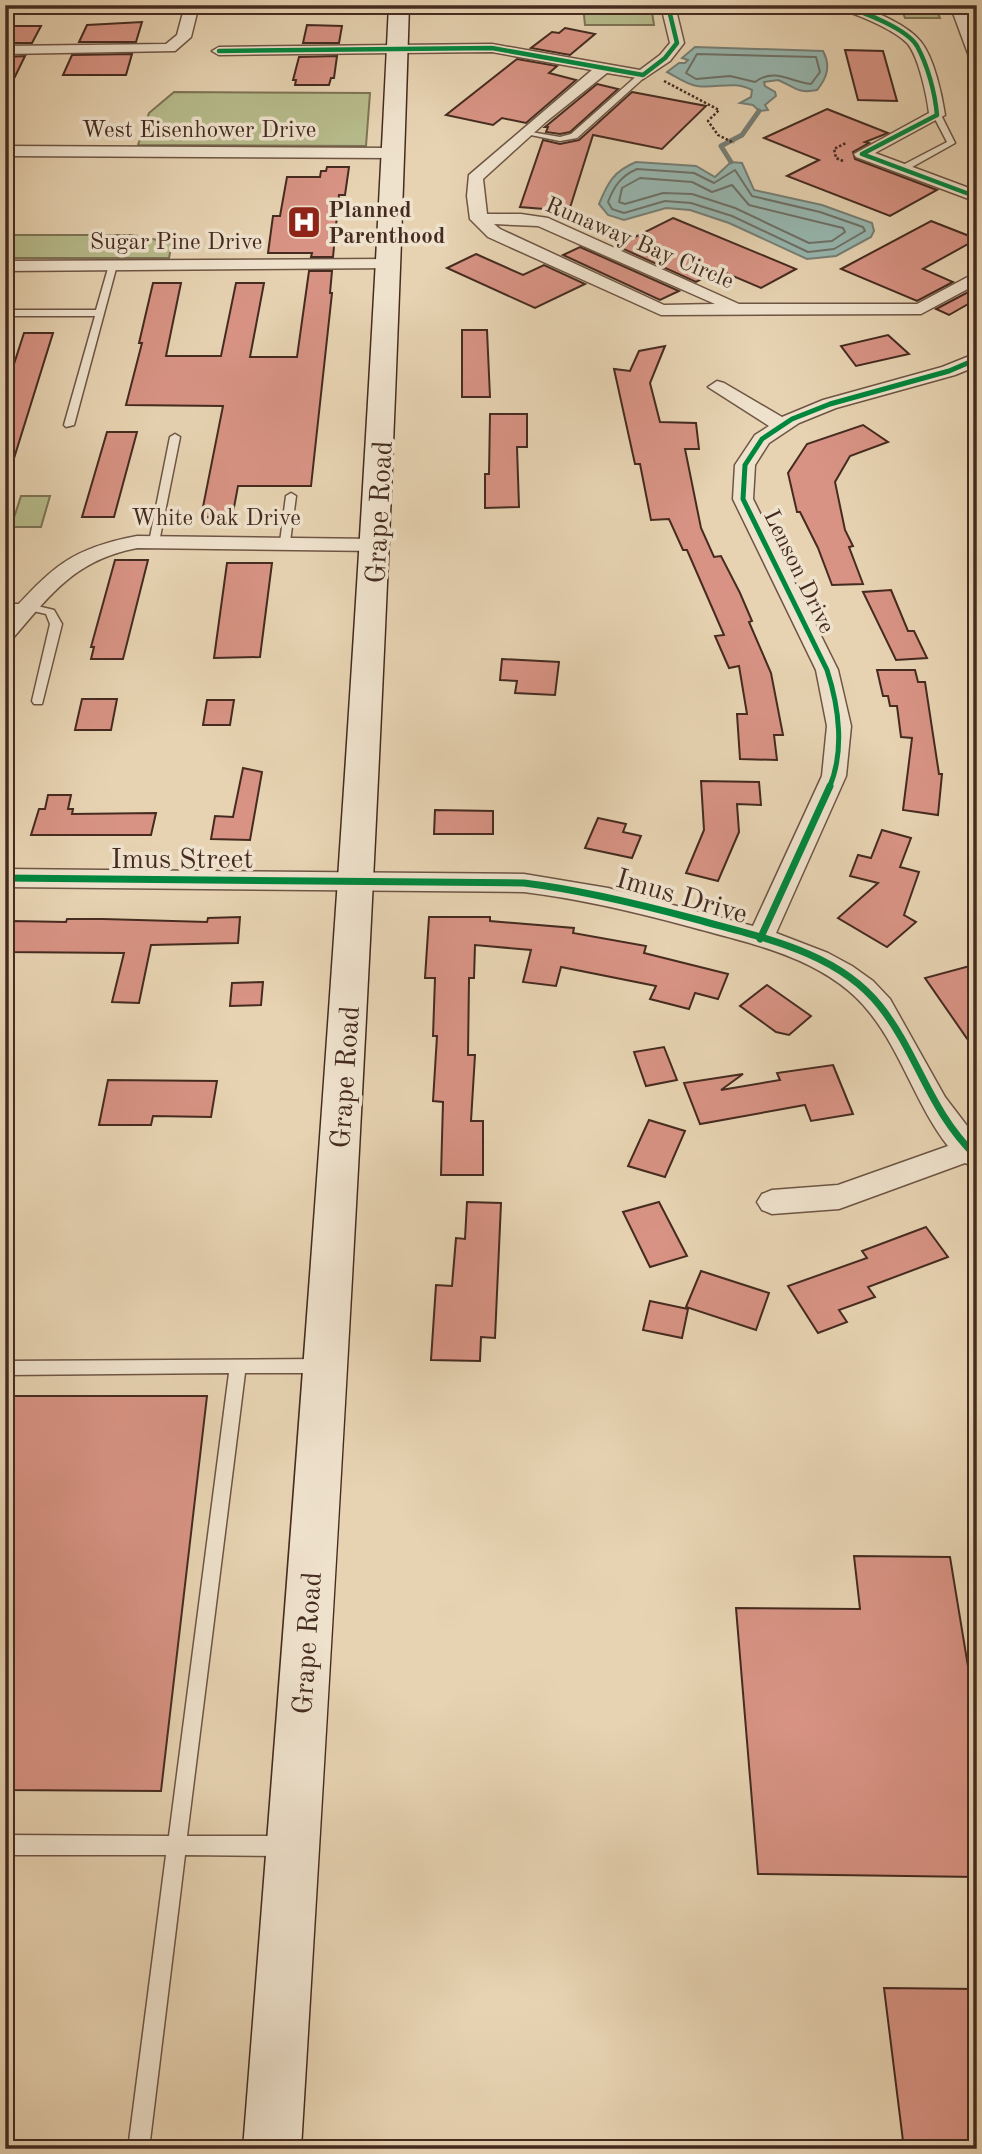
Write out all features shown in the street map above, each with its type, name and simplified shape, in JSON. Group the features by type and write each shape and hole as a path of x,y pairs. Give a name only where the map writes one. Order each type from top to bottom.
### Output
{"main road":[{"name":"Grape Road","path":"272,2149 358,881 377,545 399,5"}],"street":[{"path":"5,50 170,48 184,37 192,5"},
{"path":"219,51 397,51 433,56 564,60 643,75 666,58 677,43 670,14 673,9 692,5 845,7 867,13 911,39 917,46 935,96 937,115 862,154 977,197"},
{"path":"977,8 960,13 977,59"},
{"path":"478,219 475,212 475,178 604,68"},
{"name":"West Eisenhower Drive","path":"5,151 392,153"},
{"name":"Runaway Bay Circle","path":"478,219 542,222 741,309"},
{"name":"Runaway Bay Circle","path":"478,219 494,233 661,310 921,309 977,277"},
{"name":"Sugar Pine Drive","path":"5,266 390,264"},
{"name":"Lenson Drive","path":"760,939 834,776 839,726 827,670 753,520 740,483 743,466 750,452 764,436 780,424 818,409 946,372 977,359"},
{"path":"718,387 780,424"},
{"name":"White Oak Drive","path":"5,633 67,565 85,554 107,546 154,542 377,545"},
{"name":"Imus Street","path":"5,878 358,881"},
{"name":"Imus Drive","path":"358,881 479,881 561,887 602,895 760,939 816,959 839,971 877,1003 947,1124 973,1153"},
{"path":"772,1202 839,1197 973,1153"}],"lane":[{"path":"525,134 549,139 574,136 643,75"},
{"path":"902,169 951,143 937,115"},
{"path":"69,425 113,265"},
{"path":"5,313 100,313"},
{"path":"154,542 176,437"},
{"path":"285,542 291,496"},
{"path":"5,607 29,607 50,612 56,624 38,701"},
{"path":"5,1368 325,1366"},
{"path":"138,2149 238,1367"},
{"path":"5,1845 293,1846"}],"path":[{"path":"661,77 674,87 704,97 719,110 708,121 712,129 734,143"},
{"path":"845,161 836,158 834,149 846,143"}],"green space":[{"path":"583,5 651,5 654,25 585,25"},
{"path":"900,5 934,5 940,18 905,18"},
{"path":"174,92 370,93 366,146 138,145 149,113"},
{"path":"5,235 133,235 172,243 169,258 5,258"},
{"path":"21,496 50,496 41,527 11,527"}],"water":[{"path":"695,47 823,51 827,72 817,90 800,90 778,80 764,82 776,96 765,105 768,110 759,111 753,105 740,103 751,97 752,90 745,87 697,86 667,72 679,63 685,63 688,60 682,58"},
{"path":"636,162 696,166 715,177 731,162 742,163 754,190 822,205 872,223 874,231 871,237 836,256 807,259 729,223 690,210 666,208 624,220 608,215 599,204 605,189 617,173"}],"building":[{"path":"142,22 136,42 79,42 87,25"},
{"path":"307,25 342,26 339,43 303,43"},
{"path":"5,26 41,26 32,43 5,43"},
{"path":"565,28 595,34 570,55 531,48 552,32 559,33"},
{"path":"845,50 883,51 897,101 858,100"},
{"path":"132,54 126,75 63,75 72,55"},
{"path":"25,56 5,97 5,57"},
{"path":"337,56 334,78 331,78 329,85 295,85 296,80 293,80 299,57"},
{"path":"517,59 557,66 549,73 576,80 526,123 502,118 493,125 446,115"},
{"path":"597,84 618,89 570,132 546,132 548,127 545,127"},
{"path":"632,92 706,106 662,149 593,135 569,211 520,207 543,140 560,144 579,140"},
{"path":"827,109 888,133 865,142 869,143 853,152 855,159 937,190 890,216 787,176 819,160 764,138"},
{"path":"327,167 349,167 345,195 339,195 333,257 311,257 312,253 268,253 273,216 280,216 287,177 320,177 321,171 326,171"},
{"path":"673,218 796,269 761,288 719,270 696,282 617,246"},
{"path":"931,221 977,239 923,269 953,282 917,301 841,269"},
{"path":"580,247 679,291 660,300 563,255"},
{"path":"476,254 523,275 544,265 585,284 535,308 447,268"},
{"path":"309,271 332,271 332,293 311,486 238,486 232,518 201,517 223,406 126,405 142,343 139,343 153,283 181,283 166,356 221,356 236,283 264,283 250,357 297,357"},
{"path":"972,290 977,291 977,299 949,315 936,309"},
{"path":"462,330 487,330 490,397 462,397"},
{"path":"24,333 53,333 10,471 5,470 5,392"},
{"path":"888,335 909,354 856,366 841,346"},
{"path":"665,346 650,383 660,422 696,423 699,449 685,449 701,528 714,557 721,556 740,593 771,673 783,735 774,735 777,760 740,759 737,714 747,714 739,666 729,668 715,636 724,635 687,550 683,550 669,519 651,520 640,464 635,464 614,369 630,371 639,351"},
{"path":"490,414 527,414 527,447 517,447 519,507 485,508 485,474 489,474"},
{"path":"863,425 888,442 850,456 835,482 845,530 853,546 849,547 863,584 832,585 818,548 800,512 797,512 788,473 807,444"},
{"path":"107,432 137,432 114,517 82,517"},
{"path":"115,560 148,560 123,659 91,659 94,647 91,647"},
{"path":"227,563 272,563 260,657 214,658"},
{"path":"891,590 908,631 914,631 927,658 896,660 863,592"},
{"path":"502,659 559,662 555,695 515,693 517,681 500,680"},
{"path":"877,670 915,670 918,682 925,682 939,774 942,774 938,815 903,810 912,738 901,737 897,706 890,706 888,696 883,696"},
{"path":"82,699 117,699 111,730 75,730"},
{"path":"207,700 234,700 230,725 203,725"},
{"path":"243,768 262,772 250,840 211,839 215,816 233,817"},
{"path":"701,781 759,782 761,805 737,804 739,832 718,881 686,873 704,830"},
{"path":"48,795 71,795 68,809 73,809 72,814 156,813 151,835 31,835 39,809 45,809"},
{"path":"435,810 493,811 493,834 434,834"},
{"path":"598,818 626,824 623,832 641,836 632,858 585,848"},
{"path":"882,830 911,838 900,867 919,872 904,915 916,922 887,947 838,918 878,883 850,876 858,855 871,858"},
{"path":"240,917 238,943 151,945 139,1003 112,1002 124,953 5,952 12,921 66,922 67,919 103,919 207,922 208,918"},
{"path":"429,917 490,917 490,921 574,928 573,933 646,946 644,953 728,974 718,999 695,993 689,1009 650,999 656,986 561,967 556,986 523,982 531,950 475,945 474,978 469,978 468,1055 475,1055 471,1121 483,1121 483,1175 441,1175 443,1102 433,1101 437,1036 433,1036 435,978 425,978"},
{"path":"977,964 977,1053 925,978"},
{"path":"263,982 261,1005 230,1006 232,983"},
{"path":"767,985 811,1016 789,1035 776,1032 740,1006"},
{"path":"664,1047 677,1080 646,1086 634,1052"},
{"path":"833,1065 853,1114 811,1121 805,1105 700,1124 684,1083 743,1074 721,1090 780,1080 777,1073"},
{"path":"108,1080 217,1081 211,1117 153,1116 151,1125 99,1125"},
{"path":"649,1120 685,1131 665,1177 628,1166"},
{"path":"467,1202 501,1203 495,1338 481,1337 480,1361 431,1360 436,1285 452,1286 456,1238 465,1239"},
{"path":"659,1202 687,1256 650,1267 623,1212"},
{"path":"926,1227 948,1257 868,1287 875,1297 839,1310 847,1322 818,1333 788,1286 867,1258 862,1251"},
{"path":"701,1271 769,1293 756,1330 686,1307"},
{"path":"650,1301 688,1309 682,1338 643,1330"},
{"path":"5,1396 207,1396 161,1791 5,1790"},
{"path":"854,1556 950,1557 977,1721 977,1877 758,1874 736,1608 860,1609"},
{"path":"884,1988 977,1989 977,2149 904,2149"}],"waterway":[{"path":"731,162 721,146 742,135 759,111"}],"cycle path":[{"path":"219,51 492,48 643,75 665,58 677,43 670,14 673,9 681,6 845,7 867,13 911,39 917,46 935,96 937,115 862,154 977,197"},
{"path":"760,939 834,776 839,726 827,670 743,499 745,465 762,439 792,419 830,404 949,371 977,359"},
{"path":"5,878 524,883 608,897 740,931 819,959 863,988 892,1024 947,1124 977,1157"}],"place":[{"name":"Planned Parenthood","path":"304,222"}]}
